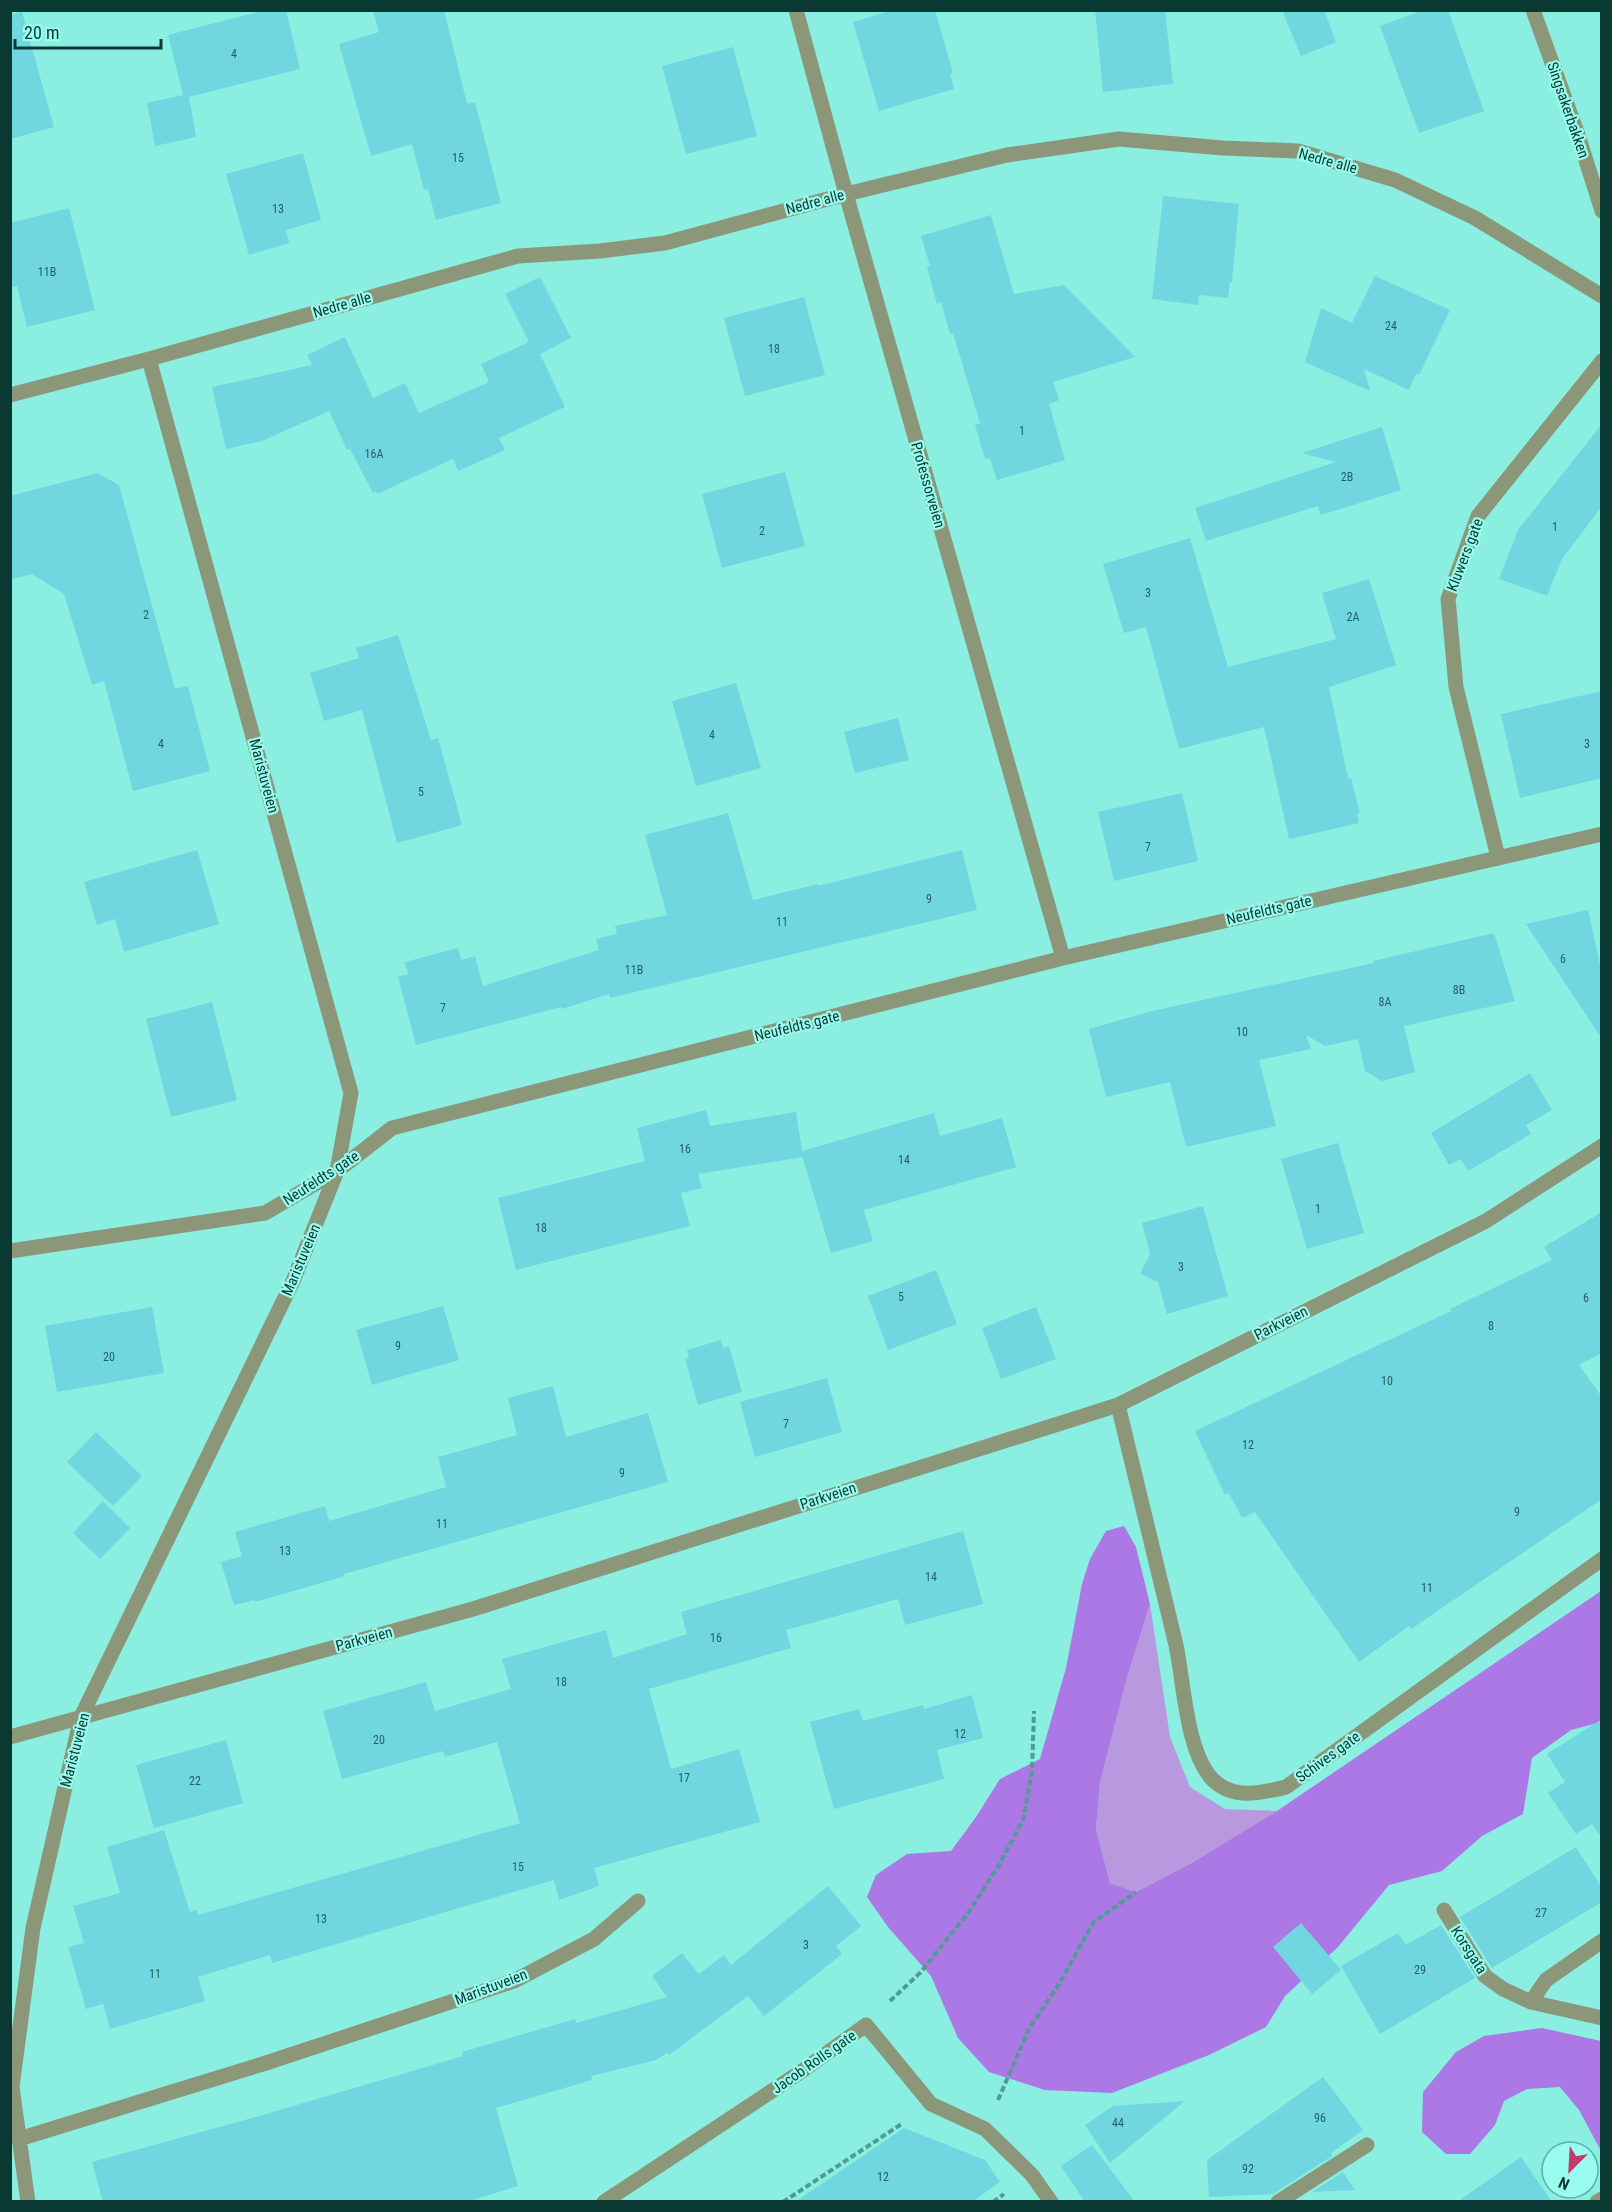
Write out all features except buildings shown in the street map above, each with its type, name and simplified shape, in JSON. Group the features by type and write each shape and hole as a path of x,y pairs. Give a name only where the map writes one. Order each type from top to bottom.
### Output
{"street":[{"name":"Professorveien","path":"796,10 1063,958"},
{"name":"Singsakerbakken","path":"1533,10 1577,132 1602,211"},
{"name":"Nedre alle","path":"10,395 149,359 518,256 600,251 665,243 846,194 1007,155 1119,139 1223,148 1298,151 1395,180 1475,218 1602,296"},
{"name":"Maristuveien","path":"28,2202 12,2087 33,1928 81,1717 293,1281 338,1171 351,1093 149,359"},
{"name":"Kluwers gate","path":"1498,857 1456,687 1448,599 1478,516 1602,361"},
{"name":"Neufeldts gate","path":"10,1251 265,1213 338,1171 392,1128 1063,958 1602,834"},
{"name":"Parkveien","path":"10,1737 472,1609 1118,1405 1486,1221 1602,1146"},
{"name":"Schives gate","path":"1118,1405 1177,1648 1196,1751 1209,1775 1231,1791 1245,1794 1286,1787 1602,1559"},
{"name":"Maristuveien","path":"20,2139 266,2063 514,1981 594,1939 638,1901"},
{"name":"Korsgata","path":"1444,1910 1485,1976 1503,1989 1531,2002 1602,2018"},
{"path":"1531,2002 1546,1980 1602,1941"},
{"name":"Jacob Rolls gate","path":"604,2202 802,2071 866,2025 931,2104 986,2129 1032,2175 1051,2202"},
{"path":"1278,2202 1367,2145"},
{"path":"1597,2202 1602,2199"}],"path":[{"path":"866,2025 920,1973 969,1912 999,1865 1023,1820 1032,1771 1034,1711"},
{"path":"986,2129 1029,2029 1059,1984 1093,1923 1136,1892"},
{"path":"783,2202 931,2104"}],"shaded area":[{"path":"1124,1526 1136,1547 1150,1604 1126,1681 1100,1783 1096,1829 1110,1883 1136,1892 1190,1864 1277,1811 1601,1591 1601,1722 1571,1730 1532,1758 1523,1814 1482,1836 1442,1871 1389,1885 1338,1947 1285,1996 1266,2027 1209,2055 1112,2093 1045,2090 989,2072 958,2038 931,1976 888,1927 867,1897 876,1875 907,1854 951,1851 1000,1779 1040,1759 1066,1668 1082,1584 1090,1559 1106,1531"},
{"path":"1150,1604 1170,1737 1190,1787 1225,1809 1277,1811 1190,1864 1136,1892 1110,1883 1096,1829 1100,1783 1126,1681"},
{"path":"1542,2028 1601,2041 1601,2151 1600,2140 1595,2140 1579,2110 1560,2087 1527,2089 1504,2101 1495,2125 1470,2154 1446,2154 1422,2132 1423,2092 1456,2052 1484,2036"}]}
